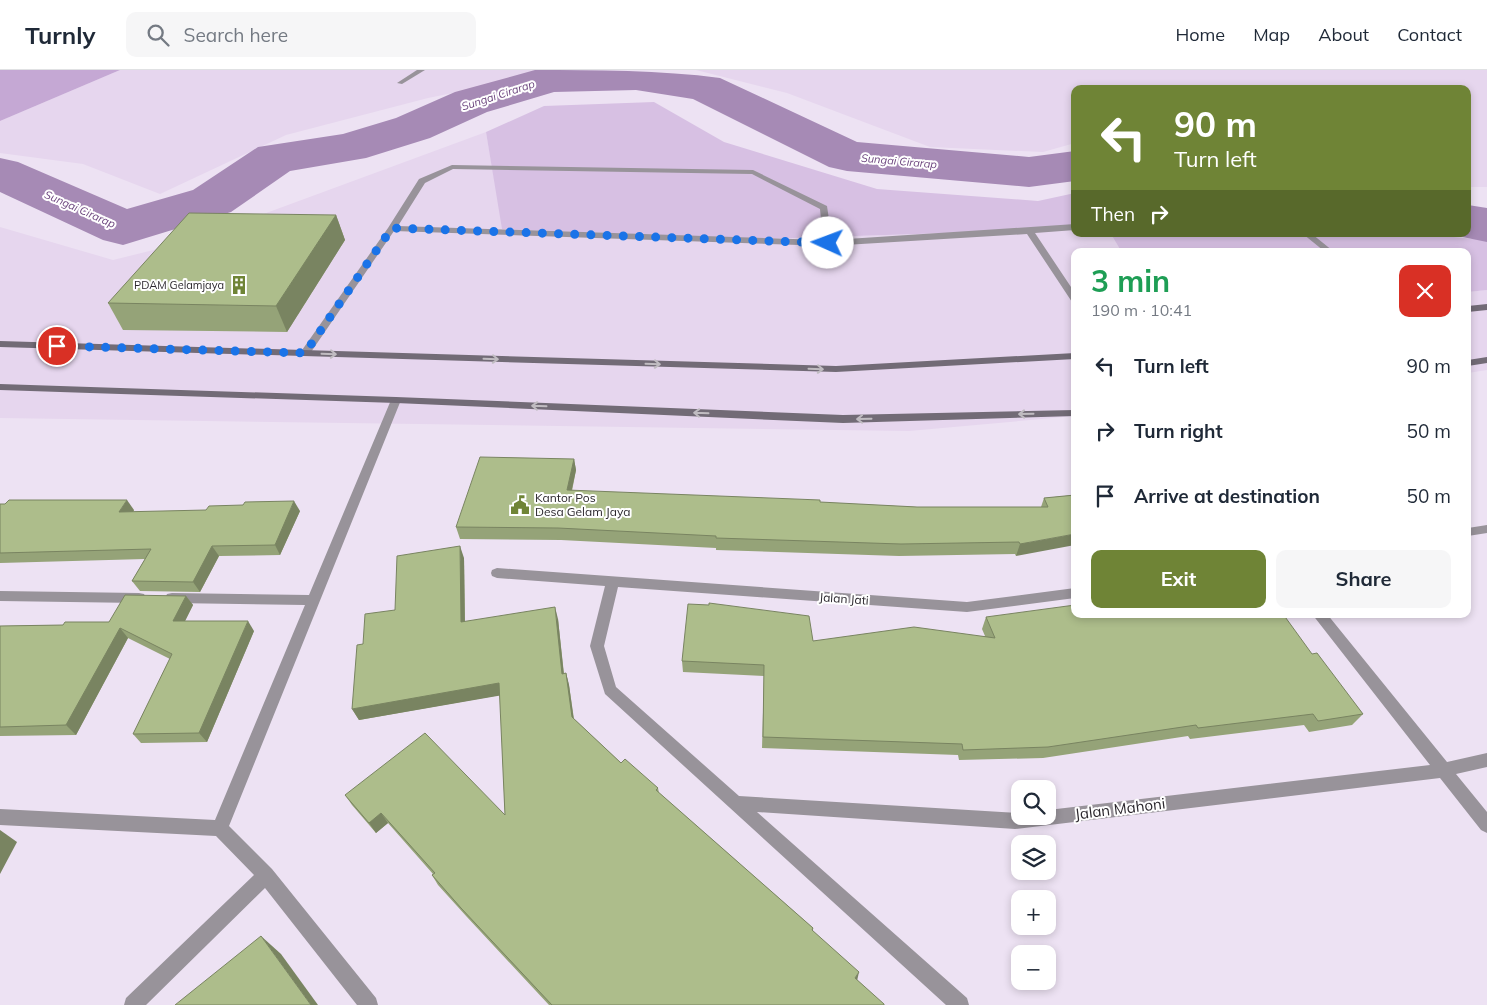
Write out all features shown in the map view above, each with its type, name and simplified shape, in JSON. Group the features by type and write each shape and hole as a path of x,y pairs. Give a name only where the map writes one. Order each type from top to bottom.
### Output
{"main road":[{"path":"1471,309 1487,307"},
{"path":"0,344 836,369 1071,356"},
{"path":"1471,363 1487,360"},
{"path":"0,387 396,400 843,419 1071,413"}],"street":[{"path":"400,83 422,70"},
{"path":"305,353 392,228 422,181 452,167 753,172 824,208 828,243"},
{"path":"392,228 828,243 1071,227"},
{"path":"1029,231 1071,294"},
{"path":"1311,237 1325,248"},
{"path":"220,828 396,400"},
{"path":"1471,532 1487,529"},
{"name":"Jalan Jati","path":"496,573 967,607 1071,594"},
{"path":"612,582 596,646 610,690 960,1005"},
{"path":"0,596 314,600"},
{"path":"1322,618 1487,825"},
{"name":"Jalan Mahoni","path":"736,803 1015,821 1444,770 1487,760"},
{"path":"0,817 220,828 266,875 369,1005"},
{"path":"133,1005 266,875"}],"shaded area":[{"path":"0,70 120,70 0,121"},
{"path":"120,70 581,70 562,71 428,98 286,135 160,194 83,164 0,153 0,121"},
{"path":"696,70 1487,70 1487,187 1471,187 1471,85 1071,85 1071,144 1043,152 930,147 787,93"},
{"path":"654,102 724,142 877,189 1038,201 1071,194 1071,229 763,239 502,229 486,132 544,106"},
{"path":"486,132 503,229 763,239 1071,229 1071,237 1113,237 1119,248 1071,248 1071,416 909,431 0,418 0,227 113,260 190,241"},
{"path":"1113,237 1454,237 1487,240 1487,290 1471,292 1471,248 1119,248"},
{"path":"1487,290 1487,370 1471,373 1471,292"}],"building":[{"path":"189,213 336,215 276,306 108,303"},
{"path":"480,457 574,459 567,490 820,500 820,502 917,507 1048,507 1044,498 1071,495 1071,535 1020,544 1019,542 901,544 716,538 716,536 558,528 456,527"},
{"path":"9,500 127,500 119,512 206,510 209,506 243,505 245,502 294,501 275,545 212,546 193,582 132,581 151,549 0,553 0,504 5,504"},
{"path":"460,546 461,622 555,607 562,674 566,673 572,717 621,763 625,759 658,788 656,790 813,928 812,930 859,972 855,978 884,1005 552,1005 461,908 432,875 435,873 381,813 369,823 345,795 425,733 505,815 499,683 352,709 357,645 363,644 365,614 395,610 397,556"},
{"path":"125,595 186,596 173,621 248,621 199,733 133,734 172,654 120,628 66,725 0,727 0,626 63,625 65,622 109,622"},
{"path":"709,603 809,616 813,641 914,627 995,638 986,617 1071,606 1071,618 1286,618 1312,654 1317,653 1363,714 1318,721 1313,714 1198,728 1196,725 1048,747 963,750 962,744 763,737 764,665 682,661 688,604 709,605"},
{"path":"261,936 311,1005 175,1005"}],"waterway":[{"name":"Sungai Cirarap","path":"0,173 123,228 212,201 276,158 349,148 413,128 471,102 551,79 636,77 704,87 847,156 1029,172 1071,167"},
{"name":"Sungai Cirarap","path":"1471,222 1487,225"}],"place":[{"name":"PDAM Gelamjaya","path":"239,285"},
{"name":"Kantor Pos Desa Gelam Jaya","path":"520,505"}],"route":[{"path":"57,346 305,353 392,228 828,243"}]}
